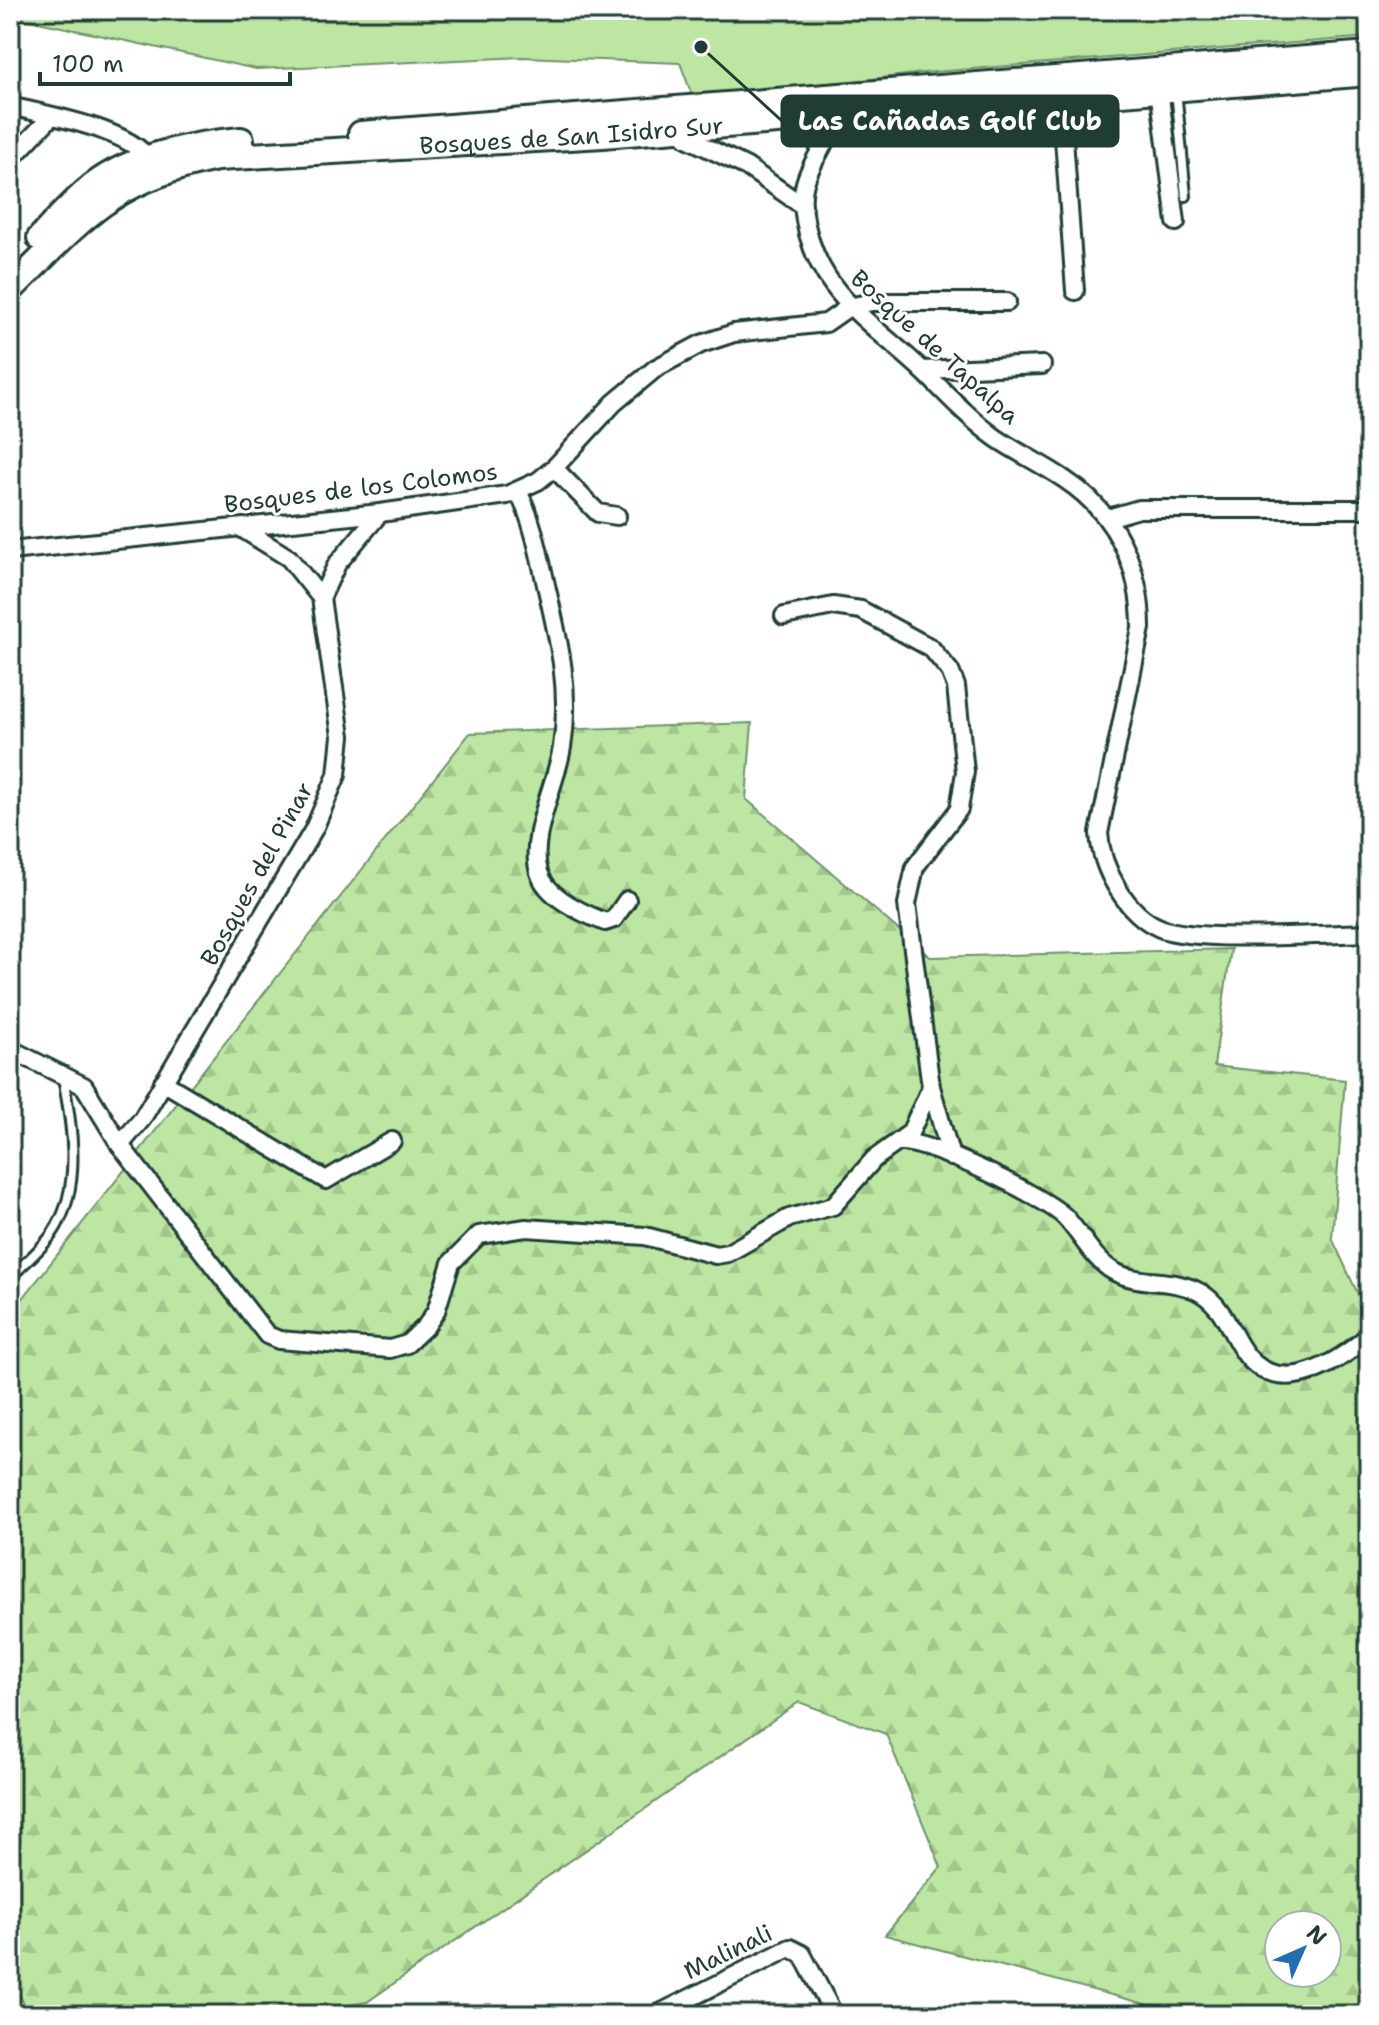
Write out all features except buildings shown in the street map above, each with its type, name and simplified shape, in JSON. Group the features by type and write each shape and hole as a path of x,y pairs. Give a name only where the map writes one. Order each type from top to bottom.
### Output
{"main road":[{"name":"Bosques de San Isidro Sur","path":"835,104 1061,97 1169,82 1359,64"},
{"name":"Bosques de San Isidro Sur","path":"10,268 92,186 153,167 216,142 675,119 835,104 1169,82"},
{"name":"Bosques de San Isidro Sur","path":"10,290 99,203 153,167"}],"street":[{"path":"1169,82 1176,222"},
{"path":"1061,97 1075,291"},
{"path":"675,119 696,144 766,178 803,206 808,172 835,104"},
{"path":"10,106 133,143 153,167"},
{"path":"10,160 51,117"},
{"name":"Bosque de Tapalpa","path":"803,206 813,253 834,290 849,307 987,432 1064,479 1093,501 1108,518 1128,557 1141,610 1140,643 1099,833 1100,849 1113,881 1147,921 1169,931 1369,933"},
{"name":"Bosques de los Colomos","path":"10,551 380,513 518,491 554,468 614,403 656,368 734,333 826,323 849,307 872,302 1007,302"},
{"path":"922,370 1042,365"},
{"path":"554,468 598,513 617,516"},
{"path":"518,491 534,534 567,684 562,751 539,836 538,870 542,881 559,898 601,920 614,919 627,900"},
{"path":"1108,518 1139,509 1369,509"},
{"path":"241,528 289,558 321,598 337,564 380,513"},
{"name":"Bosques del Pinar","path":"120,1145 134,1131 314,829 332,792 341,736 321,598"},
{"path":"784,616 833,606 861,610 931,648 950,671 956,686 965,772 959,809 915,867 907,892 931,1087 951,1157"},
{"path":"10,1049 62,1072 87,1090 120,1145 271,1338 390,1349 407,1344 426,1326 436,1311 451,1263 479,1235 526,1228 645,1236 721,1255 789,1218 833,1206 874,1159 901,1142 917,1123 931,1087"},
{"path":"163,1082 326,1180 392,1141"},
{"path":"901,1142 951,1157 1049,1205 1114,1272 1178,1284 1203,1294 1225,1317 1245,1354 1269,1370 1303,1374 1323,1369 1340,1360 1369,1335"},
{"name":"Malinali","path":"656,2015 790,1948 802,1954 834,2015"}],"lane":[{"path":"1169,82 1186,196"},
{"path":"18,1270 53,1233 72,1191 70,1119 62,1072"}],"green space":[{"path":"10,10 1369,10 1369,37 923,73 694,100 680,63 522,57 256,69 10,16"},
{"path":"752,723 746,799 930,957 1231,949 1214,1066 1345,1080 1332,1238 1369,1318 1369,2015 1187,2015 885,1935 941,1867 886,1734 799,1702 367,2002 288,2015 29,2015 10,1974 10,1298 20,1302 470,733"}],"place":[{"name":"Las Cañadas Golf Club","path":"701,47"}]}
